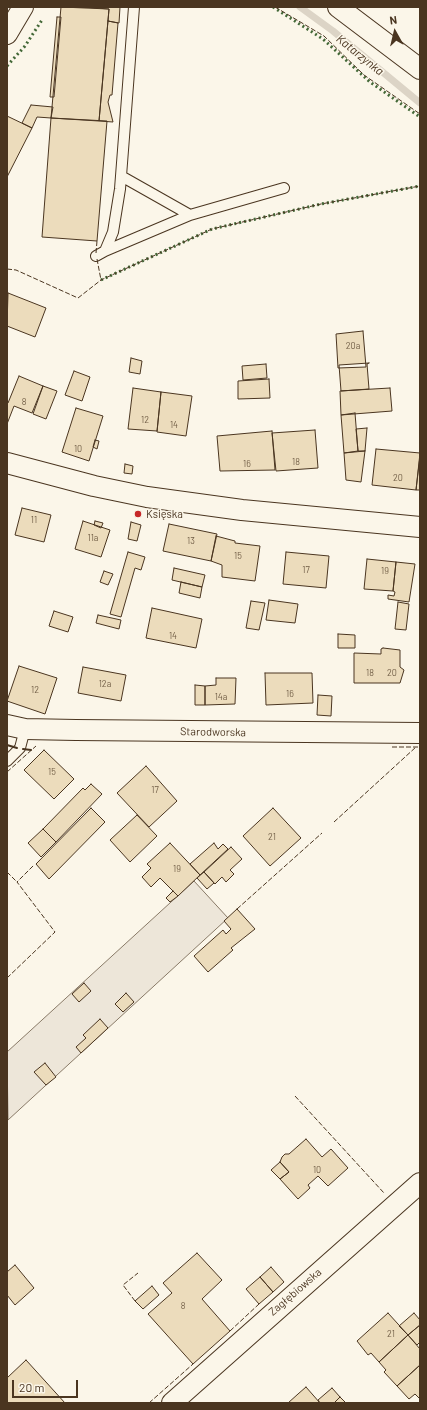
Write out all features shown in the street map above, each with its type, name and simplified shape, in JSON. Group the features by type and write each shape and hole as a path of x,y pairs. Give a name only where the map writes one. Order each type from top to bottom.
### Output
{"street":[{"path":"7,34 23,7"},
{"path":"338,7 420,69"},
{"path":"7,463 94,486 147,497 242,510 420,527"},
{"name":"Starodworska","path":"16,727 209,732 420,733"},
{"name":"Zagłębiowska","path":"172,1403 420,1183"}],"lane":[{"path":"106,251 114,232 121,176 134,7"},
{"path":"121,176 190,215"},
{"path":"96,256 190,215 284,188"},
{"path":"7,761 20,748 16,727"}],"shaded area":[{"path":"194,881 228,918 8,1120 7,1052"}],"building":[{"path":"61,7 109,9 99,121 51,118"},
{"path":"83,7 120,7 119,23 108,21 109,9"},
{"path":"57,17 61,17 54,97 50,97"},
{"path":"108,21 118,23 112,95 110,95 108,102 113,122 99,121"},
{"path":"31,105 53,107 51,118 37,117 32,128 22,123"},
{"path":"7,116 32,128 7,177"},
{"path":"51,118 107,121 97,241 42,237"},
{"path":"8,293 46,308 35,337 7,326"},
{"path":"363,331 366,367 338,368 336,334"},
{"path":"131,358 142,361 140,374 129,372"},
{"path":"369,363 367,364 369,389 341,391 339,365"},
{"path":"266,364 267,378 243,380 242,366"},
{"path":"74,371 90,377 82,401 65,395"},
{"path":"19,376 43,386 32,413 14,406 7,424 7,402 8,403"},
{"path":"269,379 270,398 238,399 238,381"},
{"path":"43,386 57,391 46,419 33,414"},
{"path":"133,388 161,392 157,431 128,429"},
{"path":"390,388 392,411 341,415 340,391"},
{"path":"161,392 192,396 186,436 157,432"},
{"path":"76,408 103,416 89,461 62,452"},
{"path":"355,413 358,451 344,453 341,415"},
{"path":"367,428 365,451 358,451 356,429"},
{"path":"315,430 318,468 276,471 272,433"},
{"path":"272,431 275,470 220,471 217,436"},
{"path":"95,440 99,441 97,449 93,447"},
{"path":"376,449 420,453 416,490 372,485"},
{"path":"365,451 361,482 346,480 344,453"},
{"path":"420,456 420,490 416,490"},
{"path":"125,464 133,466 132,474 124,473"},
{"path":"22,508 51,515 44,542 15,535"},
{"path":"83,521 110,530 101,557 75,549"},
{"path":"95,521 103,523 101,528 94,525"},
{"path":"131,522 141,525 137,541 128,539"},
{"path":"169,524 217,534 211,561 163,551"},
{"path":"216,536 235,541 235,543 260,546 255,581 222,577 222,565 211,561"},
{"path":"128,552 145,557 141,570 135,568 121,617 110,614"},
{"path":"286,552 329,556 326,588 283,584"},
{"path":"367,559 396,562 393,591 364,589"},
{"path":"396,562 415,564 409,602 388,599 388,595 394,596 395,592 393,591"},
{"path":"174,568 205,575 202,587 172,580"},
{"path":"104,571 113,574 108,585 100,582"},
{"path":"181,582 202,587 200,598 179,593"},
{"path":"269,600 298,604 295,623 266,620"},
{"path":"251,601 265,603 259,630 246,628"},
{"path":"398,602 409,604 406,630 395,629"},
{"path":"152,608 202,619 196,648 146,638"},
{"path":"54,611 73,617 68,632 49,626"},
{"path":"98,615 121,620 119,629 96,623"},
{"path":"338,634 355,635 355,648 338,648"},
{"path":"381,649 400,650 400,667 404,670 400,683 354,683 354,653 381,654"},
{"path":"19,666 57,678 45,714 7,701"},
{"path":"83,667 126,675 121,701 78,693"},
{"path":"265,673 312,673 313,703 266,705"},
{"path":"216,678 236,678 235,704 205,705 205,686 216,685"},
{"path":"195,685 205,686 205,705 195,705"},
{"path":"318,695 332,696 331,716 317,715"},
{"path":"44,750 74,779 54,799 24,770"},
{"path":"146,766 177,801 149,827 117,793"},
{"path":"91,784 102,794 56,842 43,829 83,788 85,790"},
{"path":"91,808 105,822 49,879 36,864"},
{"path":"273,808 301,838 270,866 243,836"},
{"path":"137,815 157,836 130,862 110,840"},
{"path":"43,829 56,842 41,857 28,843"},
{"path":"170,843 200,875 178,896 160,878 151,887 142,877 151,868 147,864"},
{"path":"214,843 218,849 223,844 228,849 200,875 190,864"},
{"path":"231,847 242,859 230,870 234,874 226,882 222,877 215,884 204,872"},
{"path":"204,872 214,883 207,889 197,878"},
{"path":"173,891 178,896 170,902 166,898"},
{"path":"237,909 255,929 231,948 233,950 208,972 194,956 223,930 226,934 231,929 224,921"},
{"path":"84,983 91,991 79,1002 72,994"},
{"path":"126,993 134,1002 123,1012 115,1004"},
{"path":"100,1019 108,1028 81,1053 76,1047 86,1038 83,1035"},
{"path":"45,1063 56,1077 46,1085 34,1072"},
{"path":"306,1139 322,1157 331,1149 348,1168 328,1186 318,1176 308,1185 310,1188 298,1199 280,1179 289,1172 280,1162 285,1154 289,1154"},
{"path":"280,1162 289,1172 280,1179 271,1170"},
{"path":"197,1253 222,1280 202,1299 230,1331 193,1364 148,1314 172,1293 163,1283"},
{"path":"15,1265 34,1288 15,1305 7,1295 7,1272"},
{"path":"271,1267 284,1282 273,1292 260,1277"},
{"path":"260,1277 273,1292 259,1304 246,1289"},
{"path":"152,1286 159,1295 143,1309 135,1301"},
{"path":"388,1313 408,1335 379,1362 371,1353 368,1355 357,1341"},
{"path":"414,1313 420,1320 420,1325 408,1335 399,1326"},
{"path":"420,1325 420,1342 417,1345 408,1335"},
{"path":"408,1335 420,1349 420,1365 397,1386 384,1372 386,1370 379,1362"},
{"path":"26,1360 65,1403 7,1403 7,1378"},
{"path":"420,1365 420,1399 415,1394 409,1399 397,1386"},
{"path":"306,1387 320,1403 288,1403 298,1394"},
{"path":"332,1388 340,1397 334,1403 320,1403 318,1400"},
{"path":"340,1397 346,1403 334,1403"}],"waterway":[{"name":"Katarzynka","path":"300,7 333,31 420,103"}],"hedge":[{"path":"273,7 323,39 370,82 420,117"},
{"path":"7,66 25,46 42,20"},
{"path":"101,280 212,229 321,204 420,186"}],"fence":[{"path":"275,7 324,36 364,75 420,114"},
{"path":"7,269 16,270 78,298 101,280 212,229 321,204 420,186"},
{"path":"96,253 97,241"},
{"path":"97,259 101,280"},
{"path":"7,772 36,746"},
{"path":"392,747 420,747"},
{"path":"334,822 416,747"},
{"path":"237,909 322,833"},
{"path":"7,978 55,932 17,882 34,865"},
{"path":"7,872 17,882"},
{"path":"295,1096 384,1193"},
{"path":"135,1301 123,1285 138,1273"},
{"path":"230,1331 259,1304"},
{"path":"149,1403 193,1364"}],"wall":[{"path":"7,745 17,748"},
{"path":"23,749 31,750"}],"place":[{"name":"Księska","path":"138,514"}]}
